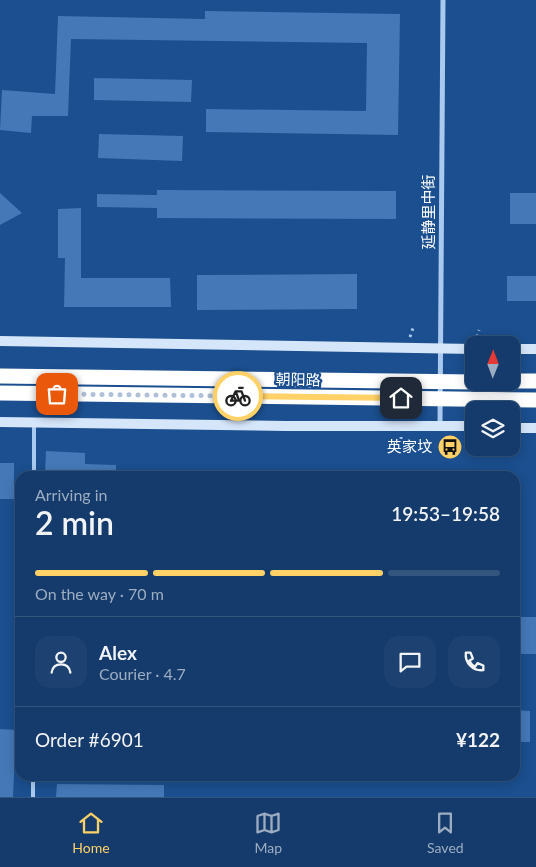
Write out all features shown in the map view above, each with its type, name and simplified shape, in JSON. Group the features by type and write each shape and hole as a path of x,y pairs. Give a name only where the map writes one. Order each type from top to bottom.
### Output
{"highway":[{"name":"朝阳路","path":"0,376 465,382"},
{"path":"520,381 536,381"},
{"name":"朝阳路","path":"0,393 536,400"}],"street":[{"name":"延静里中街","path":"440,425 443,0"},
{"path":"0,341 465,349"},
{"path":"520,349 536,349"},
{"path":"0,422 287,426 465,426"},
{"path":"520,428 536,428"}],"lane":[{"path":"34,422 34,471"},
{"path":"33,781 33,797"}],"building":[{"path":"205,11 400,14 398,135 206,132 206,109 366,111 367,43 71,39 68,116 32,116 31,133 0,130 2,90 55,94 58,16 205,19"},
{"path":"94,78 192,80 191,102 94,100"},
{"path":"99,134 183,136 182,161 98,158"},
{"path":"157,190 396,191 396,219 157,218 157,208 97,207 97,194 157,195"},
{"path":"0,193 22,213 0,225"},
{"path":"510,193 536,193 536,224 510,224"},
{"path":"81,208 81,278 170,278 171,307 64,307 65,258 58,258 58,209"},
{"path":"357,274 357,309 197,310 197,275"},
{"path":"507,276 536,276 536,301 507,301"},
{"path":"46,451 85,453 85,464 116,465 116,471 45,471"},
{"path":"0,463 14,463 14,499 0,499"},
{"path":"520,617 536,617 536,654 520,654"},
{"path":"520,710 530,711 530,742 520,742"},
{"path":"0,729 15,730 13,797 0,797"},
{"path":"57,784 164,785 164,797 56,797"}],"way so far":[{"path":"57,394 238,396"}],"place":[{"name":"英家坟","path":"450,447"}],"route":[{"path":"238,396 401,398"}]}
